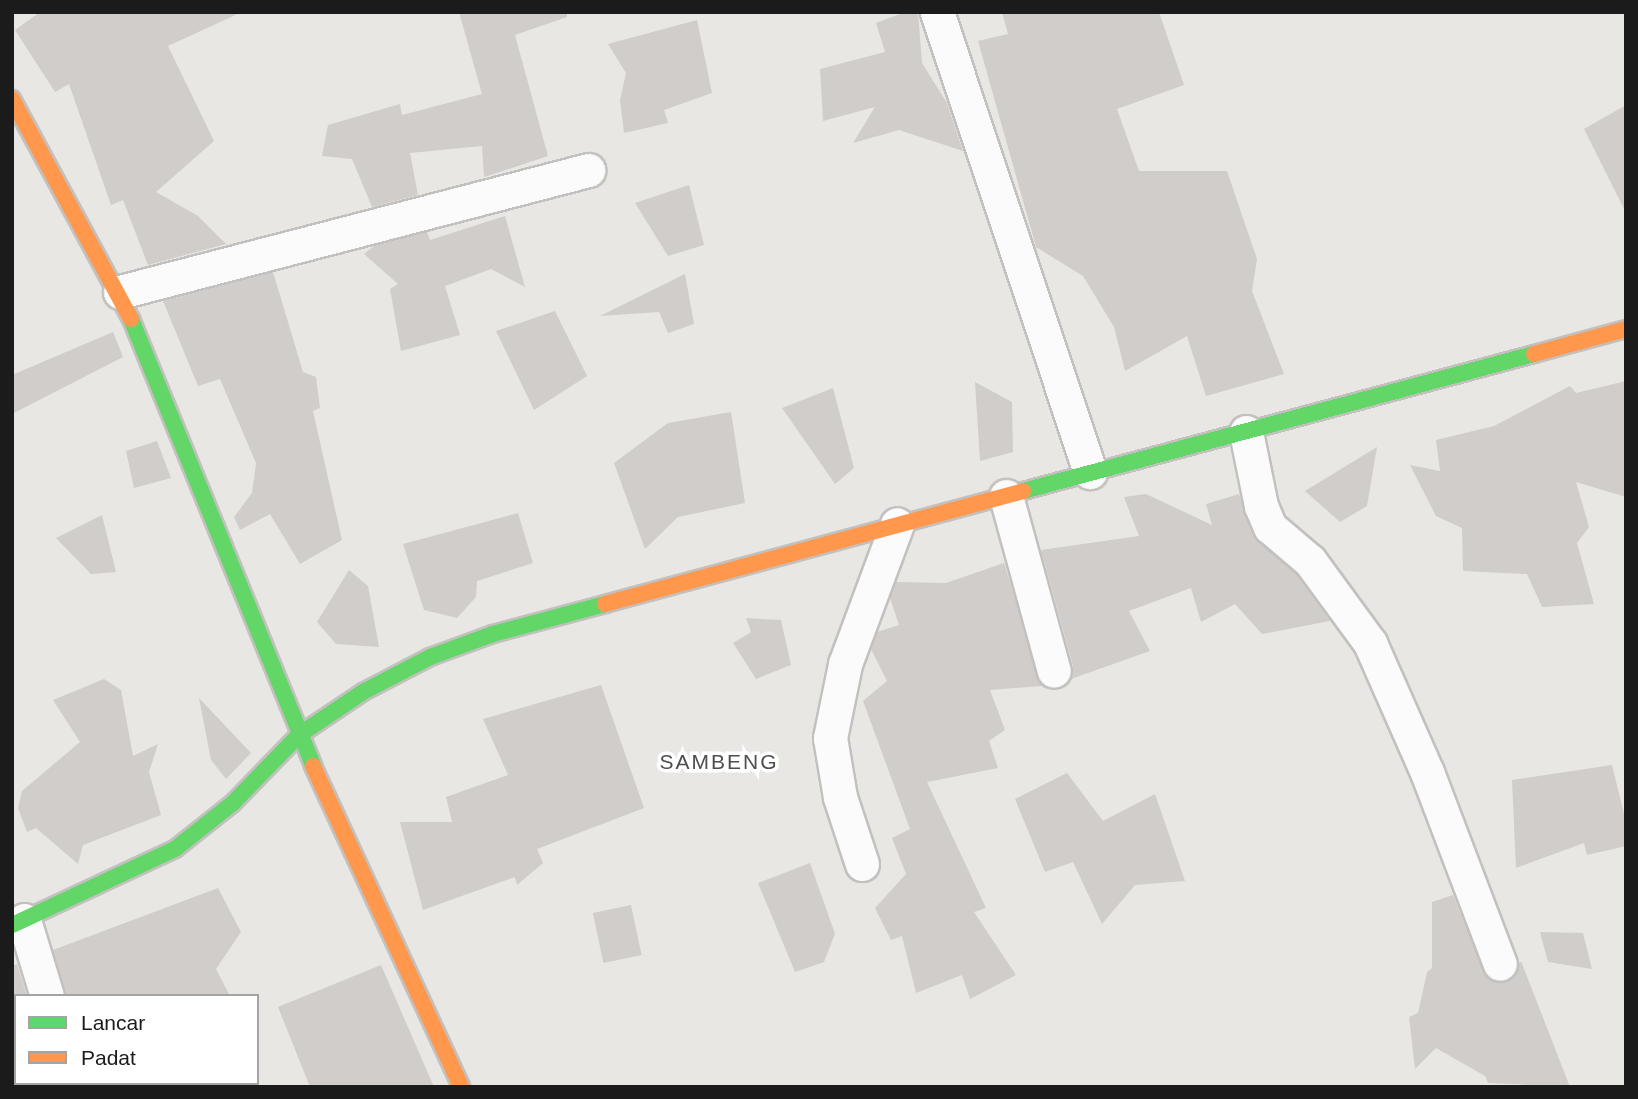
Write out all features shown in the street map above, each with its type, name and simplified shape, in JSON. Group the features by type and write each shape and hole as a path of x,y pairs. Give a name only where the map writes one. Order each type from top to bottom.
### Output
{"street":[{"path":"937,12 1090,472"},
{"path":"12,99 120,292 299,735 461,1087"},
{"path":"120,292 588,170"},
{"path":"46,994 18,923 175,849 233,803 299,735 363,692 430,657 493,634 1626,329"},
{"path":"1246,432 1261,506 1270,527 1310,561 1370,643 1427,772 1500,964"},
{"path":"1006,496 1054,671"},
{"path":"862,864 840,797 830,737 845,664 897,524"}],"building":[{"path":"40,12 242,12 168,46 214,141 156,192 198,216 226,244 148,265 123,200 111,205 69,84 55,92 15,30"},
{"path":"459,12 567,12 567,17 515,35 548,156 484,177 482,146 410,153 418,195 372,207 352,159 322,156 328,125 400,104 402,115 482,94"},
{"path":"905,12 918,12 922,63 947,103 963,151 899,130 853,143 875,107 823,121 820,69 885,52 876,23"},
{"path":"1002,12 1159,12 1184,85 1117,109 1139,171 1227,171 1257,259 1252,291 1284,374 1206,396 1187,336 1125,371 1114,327 1083,276 1036,247 978,41 1008,34"},
{"path":"697,20 712,93 664,110 668,123 624,133 620,100 626,73 608,44"},
{"path":"1626,105 1626,213 1584,129"},
{"path":"689,185 704,245 668,256 635,203"},
{"path":"505,216 525,287 491,269 445,286 460,335 401,351 390,289 398,284 364,254 374,246 427,232 430,240"},
{"path":"273,272 303,372 316,377 320,408 313,411 342,540 300,564 270,514 240,530 234,517 252,493 256,463 220,379 198,386 163,301"},
{"path":"685,274 694,324 668,333 659,312 600,316"},
{"path":"555,311 587,376 534,410 496,331"},
{"path":"113,332 123,357 12,414 12,375"},
{"path":"1626,381 1626,497 1576,482 1589,527 1577,543 1594,604 1542,607 1527,574 1463,571 1462,528 1436,516 1410,465 1440,471 1436,440 1494,426 1570,386 1576,393"},
{"path":"975,382 1012,402 1013,452 980,461"},
{"path":"833,388 854,468 835,484 782,408"},
{"path":"731,412 745,503 678,517 645,549 614,463 668,423"},
{"path":"157,441 171,478 134,488 126,451"},
{"path":"1377,447 1367,506 1340,522 1305,491"},
{"path":"1146,494 1212,525 1206,504 1239,494 1253,535 1296,574 1330,621 1262,634 1235,604 1201,622 1191,588 1129,611 1150,651 1071,679 1073,666 1041,550 1139,536 1124,497"},
{"path":"518,513 533,563 477,581 476,597 457,618 424,610 403,544"},
{"path":"102,515 116,572 91,574 56,538"},
{"path":"1004,563 1042,686 990,690 1005,730 989,741 998,768 927,782 986,908 974,912 1016,975 970,999 962,975 916,993 902,936 891,940 875,908 906,874 892,838 910,829 863,701 887,681 871,649 877,632 899,625 890,598 896,582 946,583"},
{"path":"349,570 368,586 379,647 336,644 317,622"},
{"path":"746,618 781,620 791,665 756,679 733,643 751,632"},
{"path":"104,679 121,690 133,756 158,744 149,772 161,815 83,845 78,864 36,828 27,832 18,808 22,791 80,742 53,700"},
{"path":"601,685 644,808 537,849 543,863 517,885 515,877 423,910 400,822 452,822 446,797 508,775 483,719"},
{"path":"199,698 251,753 226,779 211,760"},
{"path":"1612,765 1626,822 1626,846 1587,855 1584,843 1516,868 1512,780"},
{"path":"1067,773 1103,821 1155,794 1185,881 1135,885 1102,924 1073,862 1045,872 1015,799"},
{"path":"810,863 835,934 824,962 795,972 758,883"},
{"path":"218,888 241,932 216,969 229,994 65,994 53,950"},
{"path":"1453,895 1487,978 1507,982 1521,961 1570,1087 1488,1083 1485,1076 1436,1048 1415,1069 1409,1017 1418,1013 1427,972 1432,968 1432,902"},
{"path":"631,905 642,955 603,963 593,913"},
{"path":"1540,932 1583,933 1592,969 1548,962"},
{"path":"17,964 26,994 12,996 12,966"},
{"path":"381,965 434,1087 310,1087 278,1007"}],"traffic: fast":[{"path":"131,319 313,766"},
{"path":"1023,491 1534,354"},
{"path":"12,925 175,849 233,803 299,735 363,692 430,657 493,634 605,604"}],"traffic: slow":[{"path":"12,99 131,319"},
{"path":"1534,354 1626,329"},
{"path":"605,604 1023,491"},
{"path":"313,766 461,1087"}],"district":[{"name":"SAMBENG","path":"719,762"}]}
